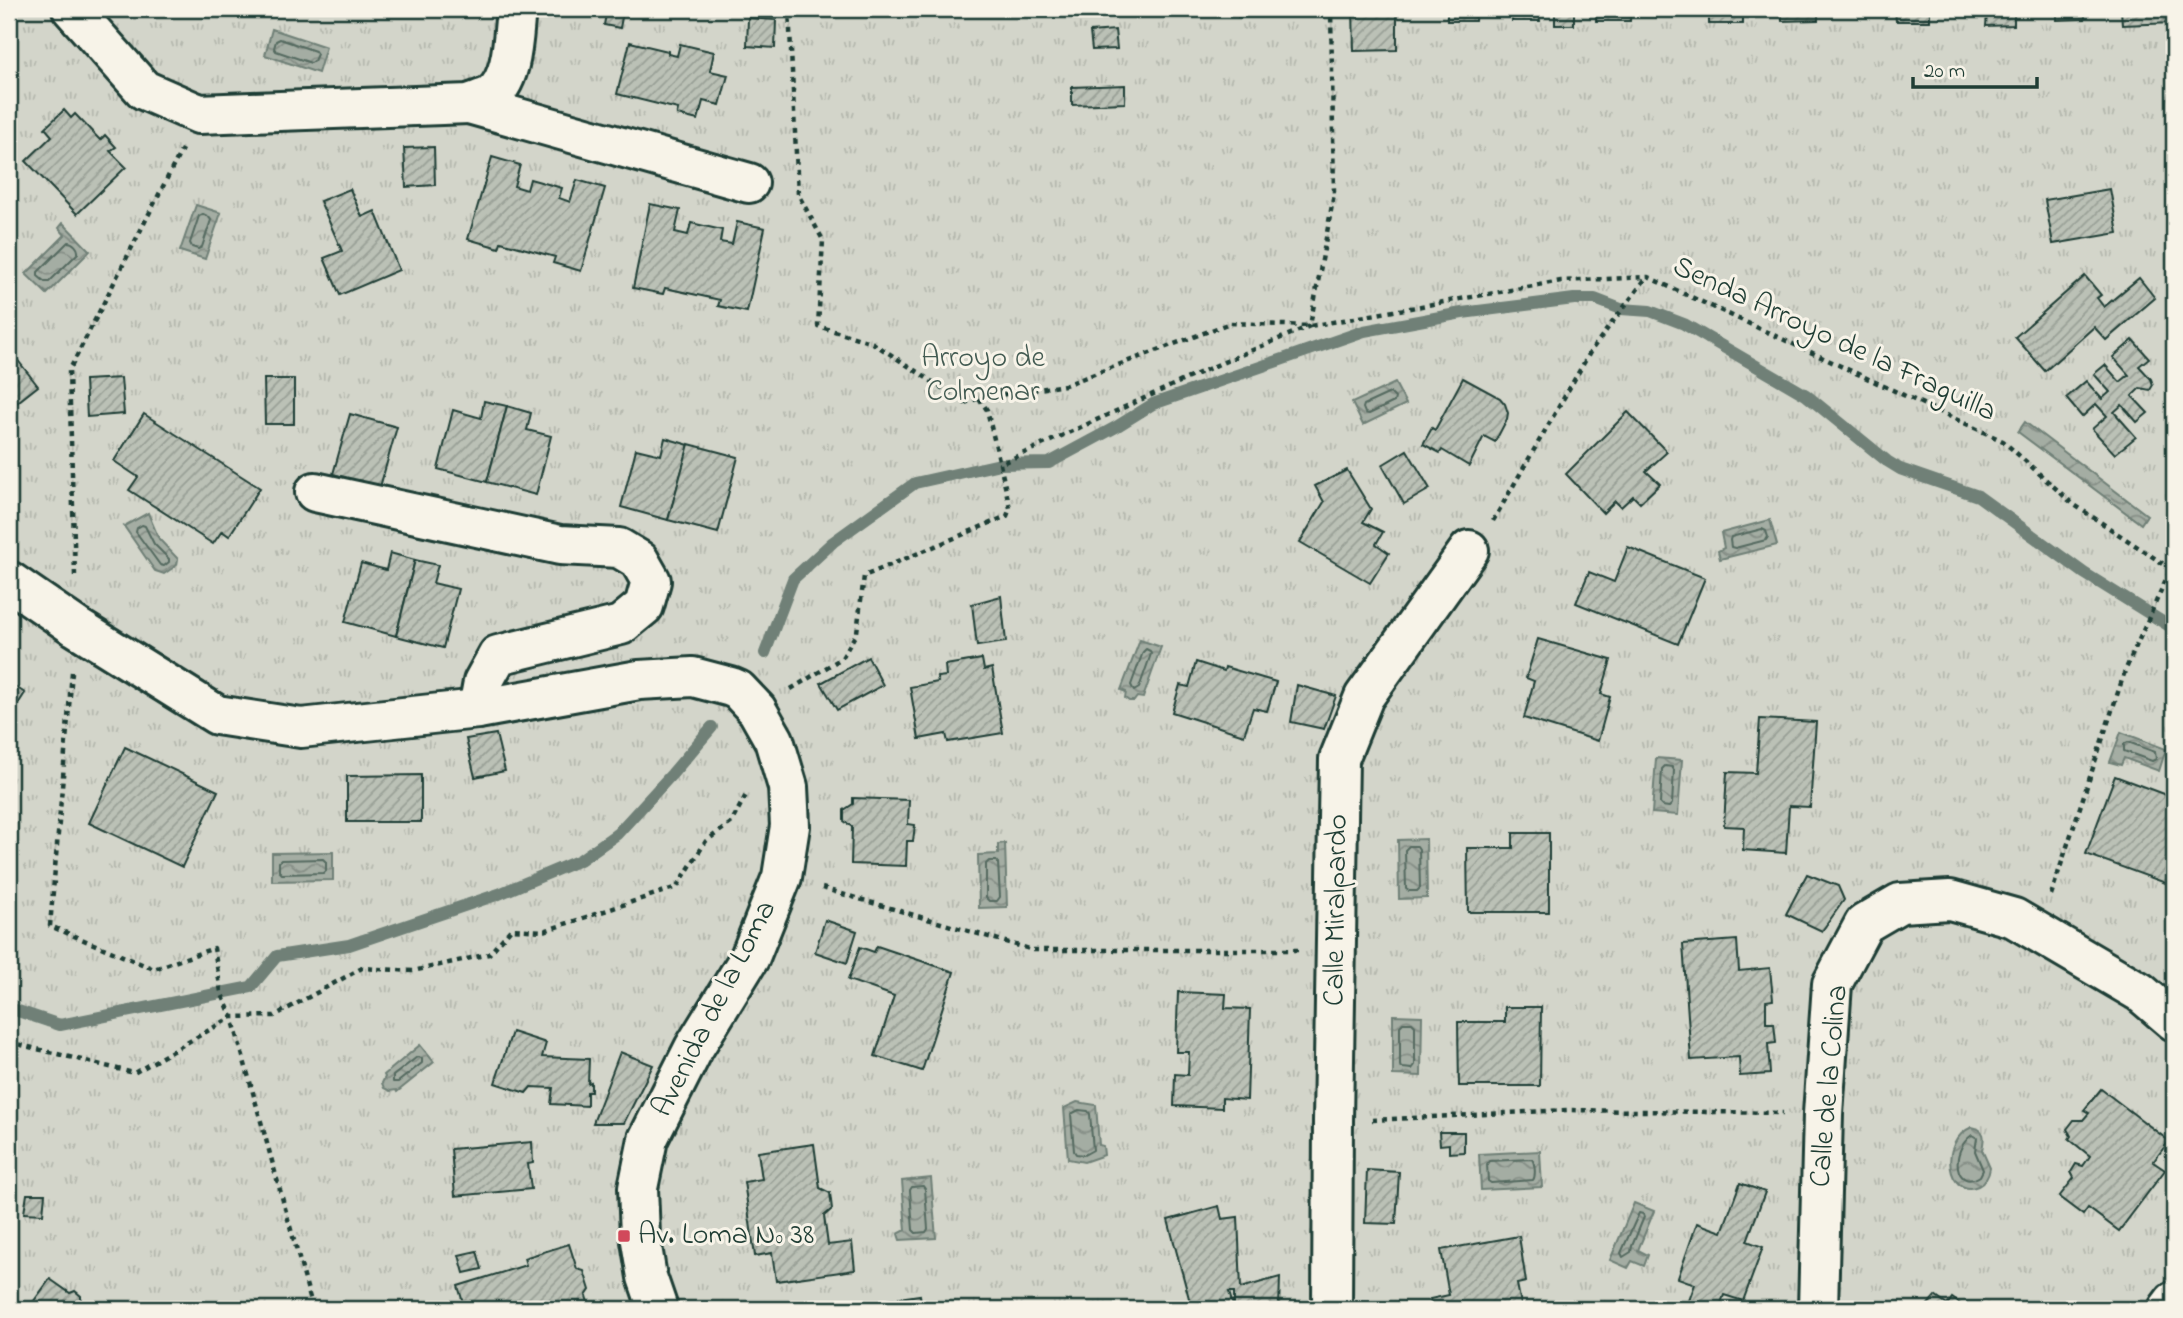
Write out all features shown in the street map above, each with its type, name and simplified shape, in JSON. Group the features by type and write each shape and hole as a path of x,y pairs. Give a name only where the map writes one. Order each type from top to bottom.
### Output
{"street":[{"path":"72,9 144,90 200,114 469,104 749,183"},
{"path":"469,104 492,95 502,82 510,61 516,9"},
{"path":"315,492 561,545 619,548 639,560 651,581 644,607 621,625 498,655 483,682 478,709"},
{"name":"Calle Miralpardo","path":"1332,1309 1339,759 1364,697 1469,550"},
{"path":"9,581 87,634 217,715 301,728 478,709 639,680 693,677 738,690 766,725"},
{"name":"Avenida de la Loma","path":"658,1309 647,1276 640,1235 638,1188 648,1139 694,1048 750,957 782,877 790,826 788,787 766,725"},
{"name":"Calle de la Colina","path":"1818,1309 1823,1114 1832,984 1864,924 1900,903 1950,900 2014,918 2140,992 2174,1021"},
{"path":"2168,1309 2174,1301"}],"path":[{"name":"Senda Arroyo de la Fraguilla","path":"789,9 798,194 823,240 818,326 873,343 965,403 979,398 1065,386 1230,323 1310,326 1561,281 1647,277 2003,441 2073,504 2172,570"},
{"path":"1310,326 1334,194 1331,9"},
{"path":"1469,550 1496,517 1592,349 1647,277"},
{"name":"Senda Arroyo de la Fraguilla","path":"1000,464 1310,326"},
{"path":"9,1042 134,1073 232,1017 274,1016 362,968 413,971 489,954 511,929 544,931 677,887 706,841 731,823 766,725 842,658 857,632 864,576 1007,516 1010,508 1000,464 987,410 979,398"},
{"path":"2039,932 2125,671 2172,570 2168,494 2174,467"},
{"path":"782,877 1033,950 1337,951"},
{"path":"232,1017 313,1309"},
{"path":"1333,1121 1567,1110 1823,1114"}],"green space":[{"name":"Arroyo de Colmenar","path":"9,9 2174,9 2174,1309 9,1309"}],"water":[{"path":"272,29 326,47 318,73 265,55"},
{"path":"196,205 221,213 205,259 180,251"},
{"path":"63,223 90,251 47,294 26,274 65,235 59,228"},
{"path":"1395,383 1406,404 1363,425 1352,403"},
{"path":"2025,422 2147,515 2141,524 2018,432"},
{"path":"148,513 159,539 178,559 177,565 164,574 155,571 124,526"},
{"path":"1770,520 1777,545 1720,559 1718,551 1724,548 1721,533"},
{"path":"1140,640 1161,647 1143,698 1137,697 1134,701 1129,701 1125,698 1126,692 1121,690"},
{"path":"2121,732 2166,749 2159,771 2124,758 2121,765 2110,762"},
{"path":"1656,758 1682,760 1678,815 1652,813"},
{"path":"1426,839 1427,898 1399,899 1398,840"},
{"path":"1005,843 1007,907 979,908 978,855 998,854 998,844"},
{"path":"333,852 333,880 272,881 272,853"},
{"path":"1393,1015 1422,1016 1421,1076 1393,1075"},
{"path":"420,1045 434,1062 397,1092 384,1088 384,1075"},
{"path":"1077,1102 1096,1105 1099,1145 1103,1146 1104,1155 1084,1162 1068,1159 1064,1108"},
{"path":"1972,1127 1982,1133 1982,1150 1990,1168 1983,1183 1968,1188 1959,1184 1954,1177 1951,1156 1954,1144 1961,1134"},
{"path":"1540,1151 1542,1187 1481,1190 1479,1154"},
{"path":"931,1178 936,1238 900,1240 898,1234 906,1230 902,1181"},
{"path":"1634,1203 1654,1211 1638,1250 1648,1255 1644,1266 1632,1261 1628,1268 1610,1260"}],"building":[{"path":"607,9 623,12 620,28 604,25"},
{"path":"1238,9 1273,9 1272,16 1238,17"},
{"path":"1353,9 1413,9 1397,11 1397,50 1354,51"},
{"path":"1432,9 1476,9 1475,21 1447,21 1447,11"},
{"path":"1512,9 1574,9 1574,25 1555,25 1555,11 1539,11 1540,21 1512,21"},
{"path":"1596,9 1652,9 1631,10 1630,21 1596,21"},
{"path":"1686,9 1743,9 1743,24 1709,24 1709,13 1687,13"},
{"path":"1782,9 1837,11 1818,11 1818,20 1782,21"},
{"path":"1874,9 1930,9 1930,21 1896,21 1895,11"},
{"path":"1969,9 2014,9 2014,25 1986,26 1987,14 1969,15"},
{"path":"2057,9 2085,9 2085,19 2057,20"},
{"path":"2121,9 2174,9 2174,23 2122,25"},
{"path":"748,18 776,20 775,48 747,46"},
{"path":"1115,30 1117,49 1092,50 1090,32"},
{"path":"630,42 668,51 668,54 677,56 680,44 714,52 710,71 728,75 720,105 703,101 698,120 677,115 678,109 617,94"},
{"path":"1125,85 1125,103 1072,105 1072,87"},
{"path":"64,110 71,118 75,114 100,140 105,135 116,147 110,151 126,167 77,214 26,161 52,136 45,128"},
{"path":"434,147 435,185 406,187 404,148"},
{"path":"492,157 520,165 514,186 527,190 530,179 562,188 559,198 570,202 577,180 605,188 581,271 553,263 555,257 501,242 499,248 468,239"},
{"path":"350,189 362,217 375,211 399,270 340,295 324,258 342,251 320,201"},
{"path":"2110,189 2118,233 2053,244 2045,200"},
{"path":"650,204 680,210 675,232 688,235 691,223 722,230 720,242 732,244 737,222 765,228 747,312 718,306 720,300 665,288 663,294 633,288"},
{"path":"2085,276 2101,295 2097,298 2104,307 2139,278 2155,298 2106,340 2094,327 2045,371 2015,337"},
{"path":"2133,340 2149,358 2139,366 2153,385 2150,390 2140,388 2132,396 2148,413 2137,422 2122,405 2114,412 2136,437 2115,454 2092,429 2107,416 2096,404 2082,417 2066,398 2086,381 2102,399 2110,392 2094,374 2105,365 2120,382 2129,375 2113,357"},
{"path":"9,349 38,386 9,409"},
{"path":"121,378 124,414 87,417 85,380"},
{"path":"1463,378 1500,398 1508,413 1495,442 1484,436 1469,466 1442,450 1440,453 1423,444 1432,428 1435,430"},
{"path":"264,379 294,379 294,424 265,424"},
{"path":"484,401 507,406 487,482 438,469 453,410 481,418"},
{"path":"507,406 531,413 527,430 551,436 536,495 487,482"},
{"path":"1628,412 1667,452 1646,471 1660,484 1640,503 1633,496 1621,507 1615,501 1603,513 1566,474"},
{"path":"144,414 260,488 229,536 222,531 213,544 129,490 138,477 114,461"},
{"path":"350,414 397,427 380,487 333,474"},
{"path":"665,438 689,445 668,520 621,507 636,449 661,455"},
{"path":"689,444 738,457 718,533 668,520"},
{"path":"1407,450 1430,489 1404,504 1382,465"},
{"path":"1347,470 1371,509 1363,522 1383,532 1376,544 1389,553 1370,583 1300,542 1324,502 1315,486"},
{"path":"1628,547 1705,578 1678,644 1576,603 1589,572 1614,582"},
{"path":"390,553 415,560 396,636 345,622 361,563 386,570"},
{"path":"415,560 438,565 433,583 458,589 443,648 396,636"},
{"path":"1001,596 1006,642 977,646 972,604"},
{"path":"1538,639 1611,660 1601,694 1610,697 1598,741 1524,718 1534,681 1526,678"},
{"path":"868,657 883,685 837,710 821,683"},
{"path":"982,659 984,670 992,668 1003,733 948,742 946,734 919,739 910,687 938,682 937,677 946,676 945,665"},
{"path":"1196,662 1224,671 1225,667 1276,682 1267,711 1253,708 1244,735 1172,712 1180,685 1189,687"},
{"path":"9,683 25,693 9,718"},
{"path":"1297,685 1336,696 1324,729 1291,722"},
{"path":"1760,719 1816,722 1810,807 1789,806 1786,853 1743,850 1744,827 1724,826 1727,772 1756,773"},
{"path":"496,734 505,771 475,777 466,739"},
{"path":"125,747 218,791 182,867 89,823"},
{"path":"421,775 421,822 347,822 347,776"},
{"path":"2115,776 2174,798 2174,877 2171,885 2086,854"},
{"path":"853,798 909,800 908,824 915,825 913,841 907,841 906,866 851,864 852,827 844,821 844,810 853,804"},
{"path":"1513,833 1549,833 1549,912 1468,912 1467,848 1513,848"},
{"path":"1807,874 1838,886 1844,900 1822,931 1786,914"},
{"path":"825,920 857,931 847,963 815,952"},
{"path":"1737,940 1739,971 1770,968 1773,1000 1766,1001 1766,1023 1774,1023 1776,1043 1768,1044 1770,1074 1740,1076 1739,1057 1691,1060 1683,944"},
{"path":"877,946 954,972 922,1071 875,1056 894,996 848,980 860,947 874,952"},
{"path":"1178,992 1226,994 1225,1008 1250,1009 1247,1100 1222,1098 1222,1108 1174,1106 1175,1074 1188,1075 1189,1052 1176,1052"},
{"path":"1505,1007 1541,1007 1540,1086 1459,1086 1458,1022 1505,1022"},
{"path":"512,1032 546,1043 542,1057 589,1059 588,1083 591,1082 591,1092 587,1092 587,1106 551,1104 553,1088 531,1087 526,1093 495,1083"},
{"path":"620,1052 653,1065 624,1123 593,1123"},
{"path":"2101,1089 2169,1141 2153,1162 2165,1170 2119,1231 2088,1208 2083,1215 2059,1197 2074,1178 2071,1172 2076,1164 2083,1166 2090,1156 2069,1139 2071,1136 2067,1129 2074,1120 2083,1120 2089,1113 2084,1110"},
{"path":"1439,1132 1464,1132 1464,1152 1449,1153 1449,1144 1440,1145"},
{"path":"532,1142 533,1163 528,1164 531,1189 455,1196 451,1149"},
{"path":"814,1144 820,1188 830,1193 832,1209 824,1216 828,1245 852,1242 855,1270 776,1281 772,1253 755,1256 744,1182 762,1179 758,1152"},
{"path":"1367,1170 1399,1172 1396,1224 1365,1223"},
{"path":"1740,1183 1765,1192 1747,1241 1763,1247 1743,1301 1724,1295 1719,1309 1686,1309 1695,1284 1678,1278 1697,1223 1722,1232"},
{"path":"27,1194 45,1194 43,1214 24,1213"},
{"path":"1219,1206 1222,1219 1238,1217 1241,1288 1280,1277 1279,1309 1234,1309 1163,1309 1190,1302 1168,1220","holes":["1229,1292 1234,1292 1234,1309"]},
{"path":"1519,1236 1526,1282 1517,1284 1522,1309 1432,1309 1430,1299 1449,1295 1441,1250"},
{"path":"569,1244 577,1269 584,1271 590,1290 586,1296 590,1309 465,1309 458,1286 526,1265 524,1258"},
{"path":"477,1251 482,1269 464,1273 459,1255"},
{"path":"50,1279 70,1293 75,1291 81,1296 81,1301 86,1305 83,1309 28,1309"},
{"path":"920,1295 922,1309 879,1309 878,1301"},
{"path":"1935,1296 1947,1305 1952,1298 1967,1309 1924,1309"}],"waterway":[{"path":"765,653 793,579 833,542 915,483 1000,464 1049,463 1153,404 1364,331 1462,313 1574,299 1595,299 1621,309 1650,311 1684,324 1806,395 1900,469 1978,496 2084,573 2174,629"},
{"path":"9,1008 60,1025 251,987 277,956 349,945 499,894 580,860 617,834 712,727"}],"place":[{"name":"Av. Loma Nº 38","path":"624,1236"}]}
